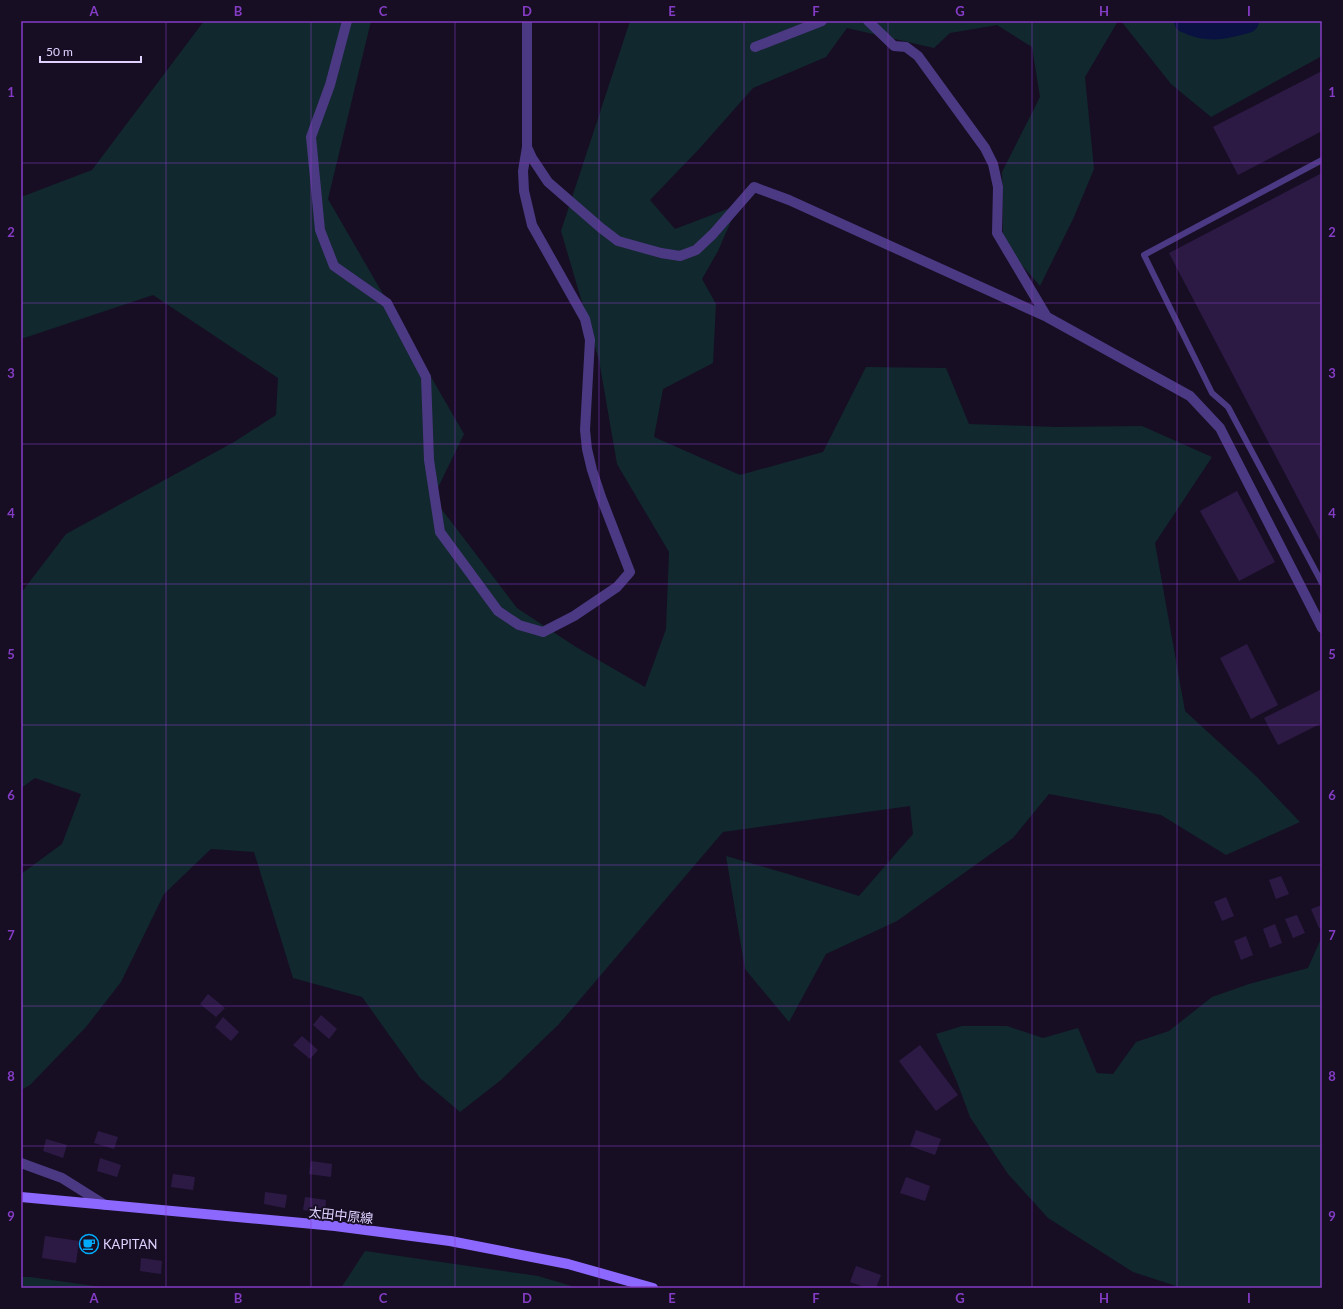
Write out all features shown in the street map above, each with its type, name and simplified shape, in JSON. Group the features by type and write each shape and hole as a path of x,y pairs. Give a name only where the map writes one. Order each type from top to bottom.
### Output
{"main road":[{"name":"太田中原線","path":"21,1197 335,1226 450,1241 568,1264 653,1288"}],"street":[{"path":"346,21 330,84 311,137 320,230 334,266 387,303 426,377 429,460 440,532 498,611 519,625 543,632 574,616 618,587 630,572 601,496 592,470 587,449 585,430 590,340 585,319 532,225 524,191 523,171 527,147 527,21"},
{"path":"755,47 822,21"},
{"path":"868,21 894,46 906,47 918,56 985,148 993,164 998,187 997,233 1047,317"},
{"path":"527,147 532,158 548,182 618,241 661,254 680,256 696,250 713,234 754,186 789,200 1047,317 1190,396 1220,428 1322,628"},
{"path":"21,1163 62,1178 105,1205"}],"lane":[{"path":"1322,160 1144,255 1212,393 1228,407 1322,583"}],"green space":[{"path":"204,21 371,21 328,199 464,434 433,498 517,608 576,647 645,687 666,629 669,552 617,464 599,360 561,231 630,21 1118,21 1085,77 1094,169 1074,217 1040,286 1003,244 1002,172 1040,97 1032,47 997,25 950,33 934,48 847,28 826,57 753,88 700,148 650,200 675,229 738,205 718,251 702,279 716,304 713,363 663,389 654,437 740,475 823,452 866,367 946,368 969,424 1056,427 1142,426 1212,457 1155,543 1185,711 1257,777 1300,822 1226,855 1161,815 1049,794 1013,838 897,921 826,954 789,1022 745,969 726,856 859,896 913,834 910,806 723,832 559,1024 501,1080 460,1112 420,1078 362,997 293,978 254,852 211,849 164,894 121,982 86,1027 30,1085 21,1090 21,874 62,844 81,794 35,778 21,788 21,593 66,534 234,442 276,415 278,378 153,295 21,339 21,197 92,170"},
{"path":"1121,21 1322,21 1322,56 1211,117 1171,84"},
{"path":"1322,940 1322,1288 1182,1288 1133,1272 1048,1218 1008,1174 970,1117 957,1082 936,1034 962,1026 1007,1026 1043,1038 1078,1028 1097,1073 1113,1074 1136,1042 1169,1031 1212,997 1249,984 1308,968 1320,941"},
{"path":"365,1251 538,1276 578,1288 341,1288"},
{"path":"21,1277 30,1277 109,1288 21,1288"}],"building":[{"path":"1322,71 1322,131 1238,175 1213,127"},
{"path":"1322,173 1322,544 1169,253"},
{"path":"1237,491 1275,562 1239,581 1200,511"},
{"path":"1247,644 1278,705 1251,719 1220,658"},
{"path":"1322,689 1322,723 1278,745 1264,718"},
{"path":"1281,876 1289,894 1276,899 1269,880"},
{"path":"1226,897 1234,916 1222,921 1214,902"},
{"path":"1322,905 1322,927 1319,928 1311,909"},
{"path":"1297,915 1305,933 1293,938 1285,919"},
{"path":"1275,924 1282,943 1270,948 1263,929"},
{"path":"1246,936 1253,955 1241,960 1234,941"},
{"path":"208,994 225,1008 216,1017 200,1004"},
{"path":"321,1015 337,1029 329,1039 313,1025"},
{"path":"223,1017 239,1032 231,1041 215,1027"},
{"path":"302,1036 318,1050 310,1059 293,1045"},
{"path":"920,1045 958,1095 936,1111 899,1061"},
{"path":"916,1130 941,1139 935,1155 910,1146"},
{"path":"98,1131 118,1137 114,1149 94,1143"},
{"path":"46,1139 67,1145 63,1158 43,1151"},
{"path":"100,1158 121,1165 117,1177 97,1171"},
{"path":"311,1161 332,1164 331,1177 309,1174"},
{"path":"173,1174 195,1177 193,1190 171,1187"},
{"path":"906,1177 930,1186 925,1201 900,1193"},
{"path":"265,1192 287,1195 285,1208 264,1204"},
{"path":"305,1197 326,1200 325,1213 303,1210"},
{"path":"45,1236 79,1241 76,1263 42,1258"},
{"path":"141,1258 162,1261 161,1274 140,1271"},
{"path":"856,1266 881,1275 876,1288 867,1288 850,1282"}],"waterway":[{"path":"1186,21 1209,27 1224,27 1247,21"}],"place":[{"name":"KAPITAN","path":"89,1244"}]}
